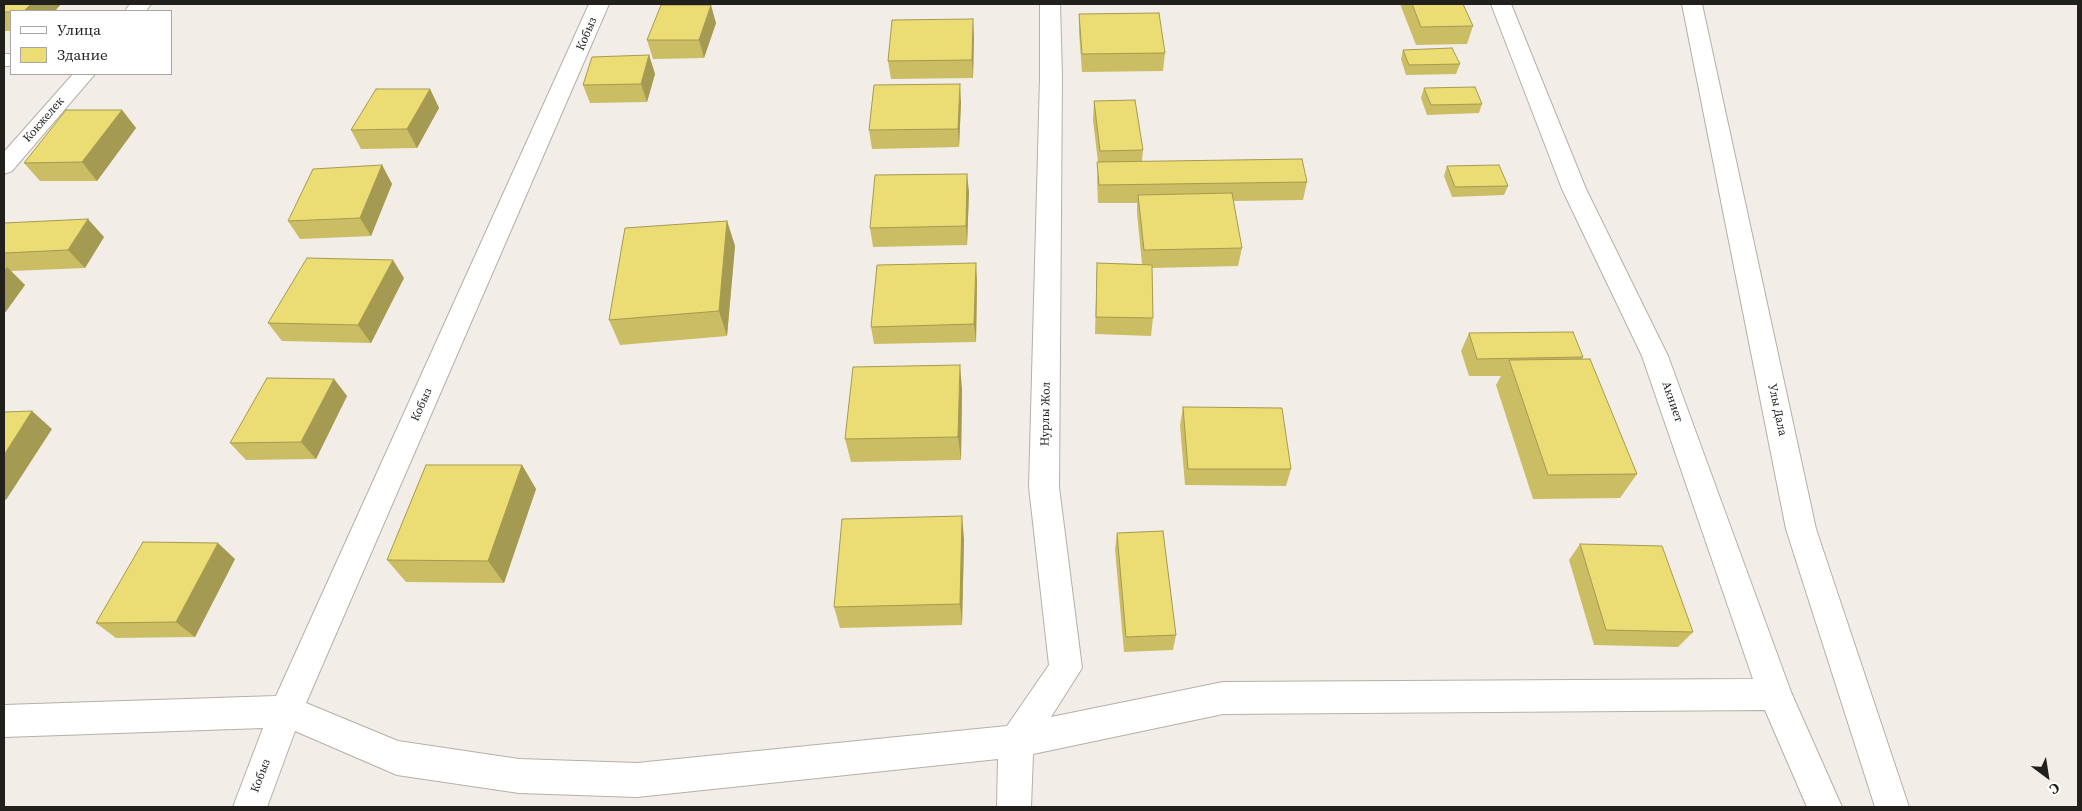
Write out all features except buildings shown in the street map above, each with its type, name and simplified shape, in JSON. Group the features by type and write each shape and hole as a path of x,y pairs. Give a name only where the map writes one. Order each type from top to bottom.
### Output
{"street":[{"name":"Кобыз","path":"250,807 286,711 600,4"},
{"name":"Нурлы Жол","path":"1016,741 1066,668 1044,486 1051,77 1050,4"},
{"name":"Акниет","path":"1501,4 1574,189 1655,356 1775,694 1825,807"},
{"name":"Улы Дала","path":"1692,4 1802,529 1892,807"},
{"name":"Кокжелек","path":"4,166 83,75"},
{"path":"4,721 286,711 397,758 519,776 636,780 1016,741 1223,698 1775,694"},
{"path":"1014,807 1016,741"}]}
